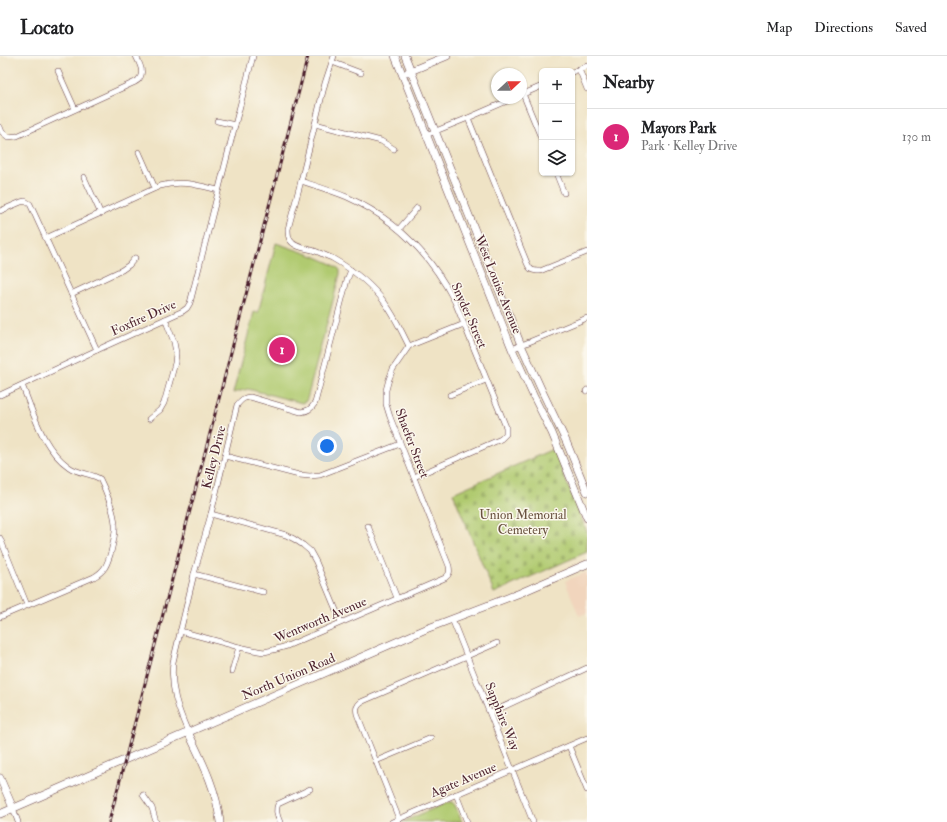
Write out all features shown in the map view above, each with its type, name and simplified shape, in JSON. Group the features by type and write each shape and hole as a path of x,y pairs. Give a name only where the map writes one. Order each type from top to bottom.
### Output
{"main road":[{"name":"West Louise Avenue","path":"395,56 512,349 552,433 587,518"},
{"name":"West Louise Avenue","path":"405,56 522,345 566,441 587,492"},
{"path":"402,74 445,56"},
{"name":"North Union Road","path":"0,814 452,619 520,593 587,564"},
{"path":"188,732 210,781 220,822"},
{"path":"0,778 13,808"}],"street":[{"path":"0,127 2,132 11,138 133,83 140,79 141,73 136,56"},
{"name":"Foxfire Drive","path":"0,395 184,311 187,308 190,303 234,125 253,56"},
{"path":"334,56 325,83 288,229 290,241 297,246 330,257 351,270 370,285 386,303 409,346 464,324"},
{"path":"332,62 361,73"},
{"path":"575,71 587,66"},
{"path":"579,69 587,89"},
{"path":"58,71 75,109"},
{"path":"527,92 539,87"},
{"path":"426,135 500,104"},
{"path":"526,104 539,133"},
{"path":"468,118 530,269 540,271 587,252"},
{"path":"217,121 234,125"},
{"path":"315,124 381,141 394,149"},
{"path":"139,152 155,188"},
{"path":"557,176 564,193"},
{"path":"84,178 101,214"},
{"name":"Snyder Street","path":"301,182 348,198 372,210 399,229 433,265 447,286 455,302 506,427 506,434 502,439 414,477"},
{"path":"46,238 155,188 171,183 193,184 218,190"},
{"path":"0,211 25,201 30,204 97,350"},
{"path":"399,229 417,208"},
{"path":"71,294 122,270 135,258"},
{"name":"Kelley Drive","path":"188,732 177,703 173,687 172,662 238,405 244,398 250,397 302,412 307,411 312,407 315,403 347,280 351,270"},
{"path":"512,349 587,318"},
{"path":"149,419 160,410 164,403 175,363 176,352 174,342 165,319"},
{"name":"Shaefer Street","path":"409,346 393,369 389,379 386,390 386,404 400,444 447,560"},
{"path":"450,395 486,380"},
{"path":"0,617 94,577 100,573 105,569 108,563 115,533 113,513 100,480 96,477 70,468 58,458 50,448 41,430 22,385"},
{"path":"225,456 299,475 310,476 320,475 400,444"},
{"path":"211,514 286,535 303,545 310,552 316,562 341,622"},
{"path":"368,526 397,598"},
{"path":"0,538 27,605"},
{"name":"Wentworth Avenue","path":"180,632 258,652 273,650 287,646 445,578 450,572 450,566 447,560"},
{"path":"194,574 263,592"},
{"name":"Sapphire Way","path":"452,619 533,822"},
{"path":"399,819 357,714 357,706 361,702 497,643"},
{"path":"232,671 238,647"},
{"path":"490,713 587,668"},
{"path":"376,761 431,738"},
{"name":"Agate Avenue","path":"392,822 587,738"},
{"path":"569,746 587,790"},
{"path":"280,822 277,817 276,810 278,804 310,789"},
{"path":"456,794 467,822"},
{"path":"143,795 152,808 156,822"},
{"path":"13,808 18,822"}],"shaded area":[{"path":"587,572 587,613 579,616 565,581"}],"green space":[{"path":"276,243 314,256 330,263 340,270 307,399 302,403 248,389 233,393 254,312 258,313"},
{"name":"Union Memorial Cemetery","path":"553,449 587,532 587,552 494,593 453,493"},
{"path":"452,802 455,805 462,822 402,822"}],"railway":[{"path":"109,822 308,56"}],"place":[{"name":"Mayors Park","path":"282,350"}]}
